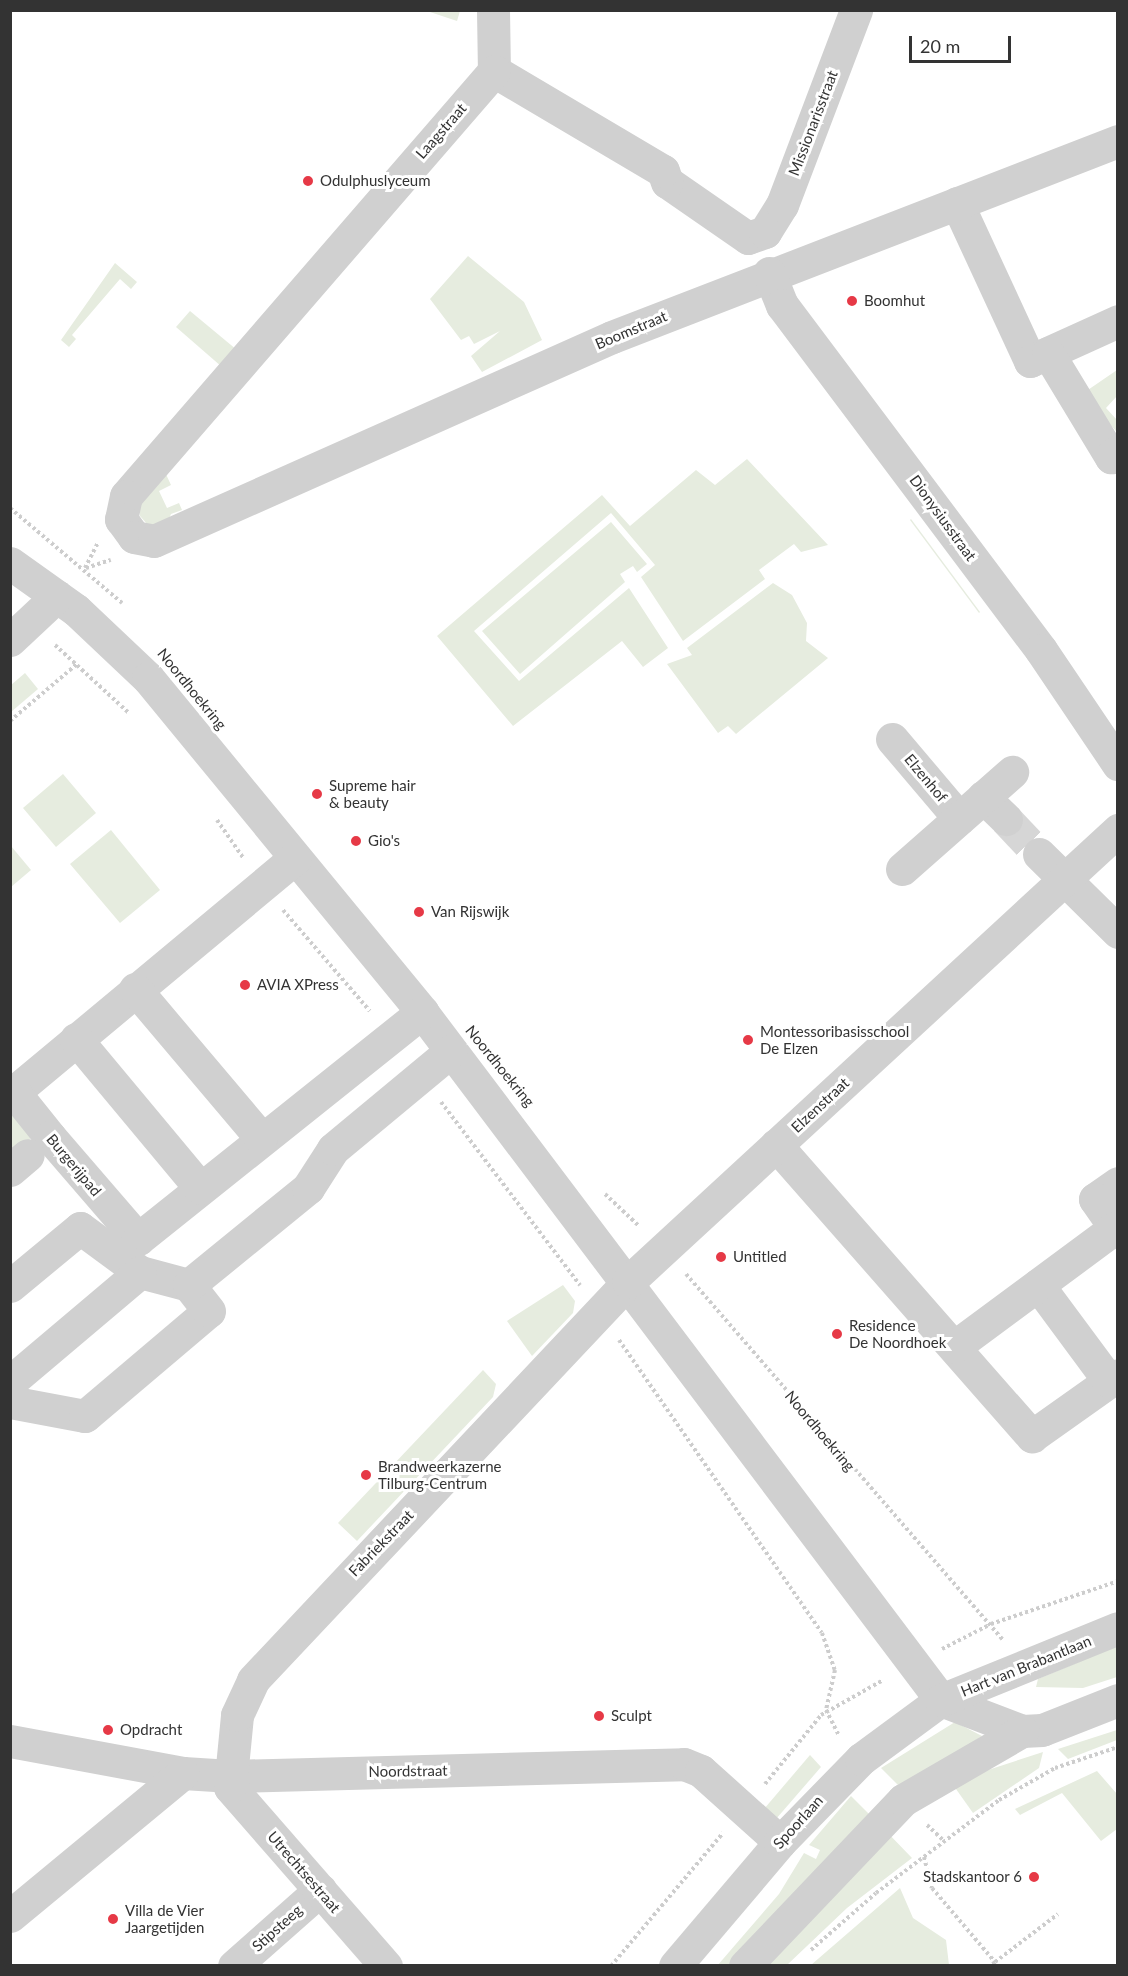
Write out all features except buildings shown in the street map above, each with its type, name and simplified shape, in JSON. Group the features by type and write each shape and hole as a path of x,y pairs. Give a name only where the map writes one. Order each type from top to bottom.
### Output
{"street":[{"path":"493,10 494,70 663,171 667,182 748,238 765,232"},
{"name":"Missionarisstraat","path":"765,232 782,205 856,10"},
{"name":"Laagstraat","path":"154,541 139,540 124,526 120,512 126,496 494,70"},
{"name":"Boomstraat","path":"154,541 612,337 775,271 1118,141"},
{"path":"957,203 1030,361 1118,321"},
{"name":"Dionysiusstraat","path":"765,232 782,305 1041,650 1118,764"},
{"path":"1048,353 1111,457 1118,451"},
{"name":"Noordhoekring","path":"10,564 57,596 148,678 422,1012 942,1700"},
{"path":"19,633 57,596"},
{"name":"Elzenhof","path":"892,739 983,812"},
{"path":"902,869 983,812 1012,772"},
{"name":"Elzenstraat","path":"628,1282 1118,830"},
{"path":"1039,854 1066,876 1118,932"},
{"name":"Burgerijpad","path":"295,858 14,1092 50,1137 138,1239 261,1138 392,1038 422,1012"},
{"path":"135,989 261,1138"},
{"path":"76,1039 200,1188"},
{"path":"189,1285 308,1188 333,1149 451,1051"},
{"path":"776,1145 1032,1436 1113,1378 1038,1285"},
{"path":"954,1347 1116,1230 1095,1199 1118,1183"},
{"path":"10,1286 80,1228 140,1272 189,1285 209,1311 85,1416 10,1402"},
{"path":"10,1382 140,1272"},
{"name":"Fabriekstraat","path":"231,1776 241,1699 266,1664 628,1282"},
{"name":"Hart van Brabantlaan","path":"942,1700 1118,1628"},
{"name":"Hart van Brabantlaan","path":"942,1700 1023,1731"},
{"name":"Spoorlaan","path":"675,1965 780,1842 861,1759 942,1700"},
{"path":"744,1965 903,1800 1023,1731 1042,1730 1118,1700"},
{"name":"Noordstraat","path":"10,1741 183,1773 231,1776 684,1764 701,1771 780,1842"},
{"path":"10,1916 183,1773"},
{"name":"Utrechtsestraat","path":"231,1776 230,1787 386,1965"},
{"name":"Stipsteeg","path":"234,1965 320,1890"}],"path":[{"path":"10,508 86,568 131,614"},
{"path":"19,633 77,664 135,718"},
{"path":"10,721 77,664"},
{"path":"212,813 263,886 392,1038"},
{"path":"420,1075 599,1312 822,1633 835,1670 826,1710 611,1965"},
{"name":"Noordhoekring","path":"600,1188 664,1249 960,1596 991,1624 1118,1581"},
{"path":"802,1959 924,1857 999,1800 1055,1768 1118,1747"},
{"path":"924,1857 932,1888 993,1964 1058,1914"}],"shaded area":[{"path":"427,11 460,11 457,21"},
{"path":"468,256 524,302 542,340 482,372 471,356 500,331 474,344 469,336 461,340 430,299"},
{"path":"115,263 137,282 131,289 120,279 72,335 76,339 69,347 61,340"},
{"path":"190,311 237,350 222,367 176,327"},
{"path":"1117,370 1117,396 1106,408 1117,420 1116,431 1082,394"},
{"path":"747,459 828,545 801,552 794,544 759,570 765,579 683,641 641,577 655,565 611,513 474,631 519,681 629,588 668,648 643,667 622,641 513,726 437,636 602,495 630,526 696,470 715,485"},
{"path":"164,470 171,485 159,491 167,508 179,503 182,510 171,514 167,524 147,524 140,516 139,500"},
{"path":"910,520 980,612 979,613"},
{"path":"611,522 647,564 637,572 633,566 620,574 625,582 520,674 482,631"},
{"path":"773,583 792,595 807,623 806,641 828,658 736,734 728,726 718,733 667,664 692,655 687,648"},
{"path":"25,673 38,689 11,712 11,685"},
{"path":"63,774 96,813 56,847 23,808"},
{"path":"111,830 160,890 120,923 70,864"},
{"path":"11,846 31,870 10,887"},
{"path":"10,1101 36,1134 11,1154 10,1154"},
{"path":"563,1285 575,1301 573,1313 532,1356 507,1321"},
{"path":"483,1370 496,1384 493,1397 357,1541 338,1523"},
{"path":"1117,1646 1117,1677 1083,1688 1036,1687 1038,1679"},
{"path":"955,1722 982,1736 902,1789 881,1768"},
{"path":"1117,1730 1117,1740 1068,1759 1058,1749"},
{"path":"1043,1752 1039,1768 973,1813 951,1782"},
{"path":"810,1755 821,1767 776,1819 764,1809"},
{"path":"1097,1771 1117,1794 1117,1829 1101,1841 1062,1793 1020,1815 1015,1809"},
{"path":"851,1796 871,1816 734,1965 717,1966 779,1894 804,1853 816,1859 820,1850 809,1845"},
{"path":"884,1829 912,1858 847,1908 787,1965 758,1966"},
{"path":"900,1888 913,1918 946,1940 949,1965 811,1965"}],"tunnel":[{"path":"1006,819 1039,854"}],"place":[{"name":"Odulphuslyceum","path":"308,181"},
{"name":"Boomhut","path":"852,301"},
{"name":"Supreme hair & beauty","path":"317,794"},
{"name":"Gio's","path":"356,841"},
{"name":"Van Rijswijk","path":"419,912"},
{"name":"AVIA XPress","path":"245,985"},
{"name":"Montessoribasisschool De Elzen","path":"748,1040"},
{"name":"Untitled","path":"721,1257"},
{"name":"Residence De Noordhoek","path":"837,1334"},
{"name":"Brandweerkazerne Tilburg-Centrum","path":"366,1475"},
{"name":"Sculpt","path":"599,1716"},
{"name":"Opdracht","path":"108,1730"},
{"name":"Stadskantoor 6","path":"1034,1877"},
{"name":"Villa de Vier Jaargetijden","path":"113,1919"}]}
